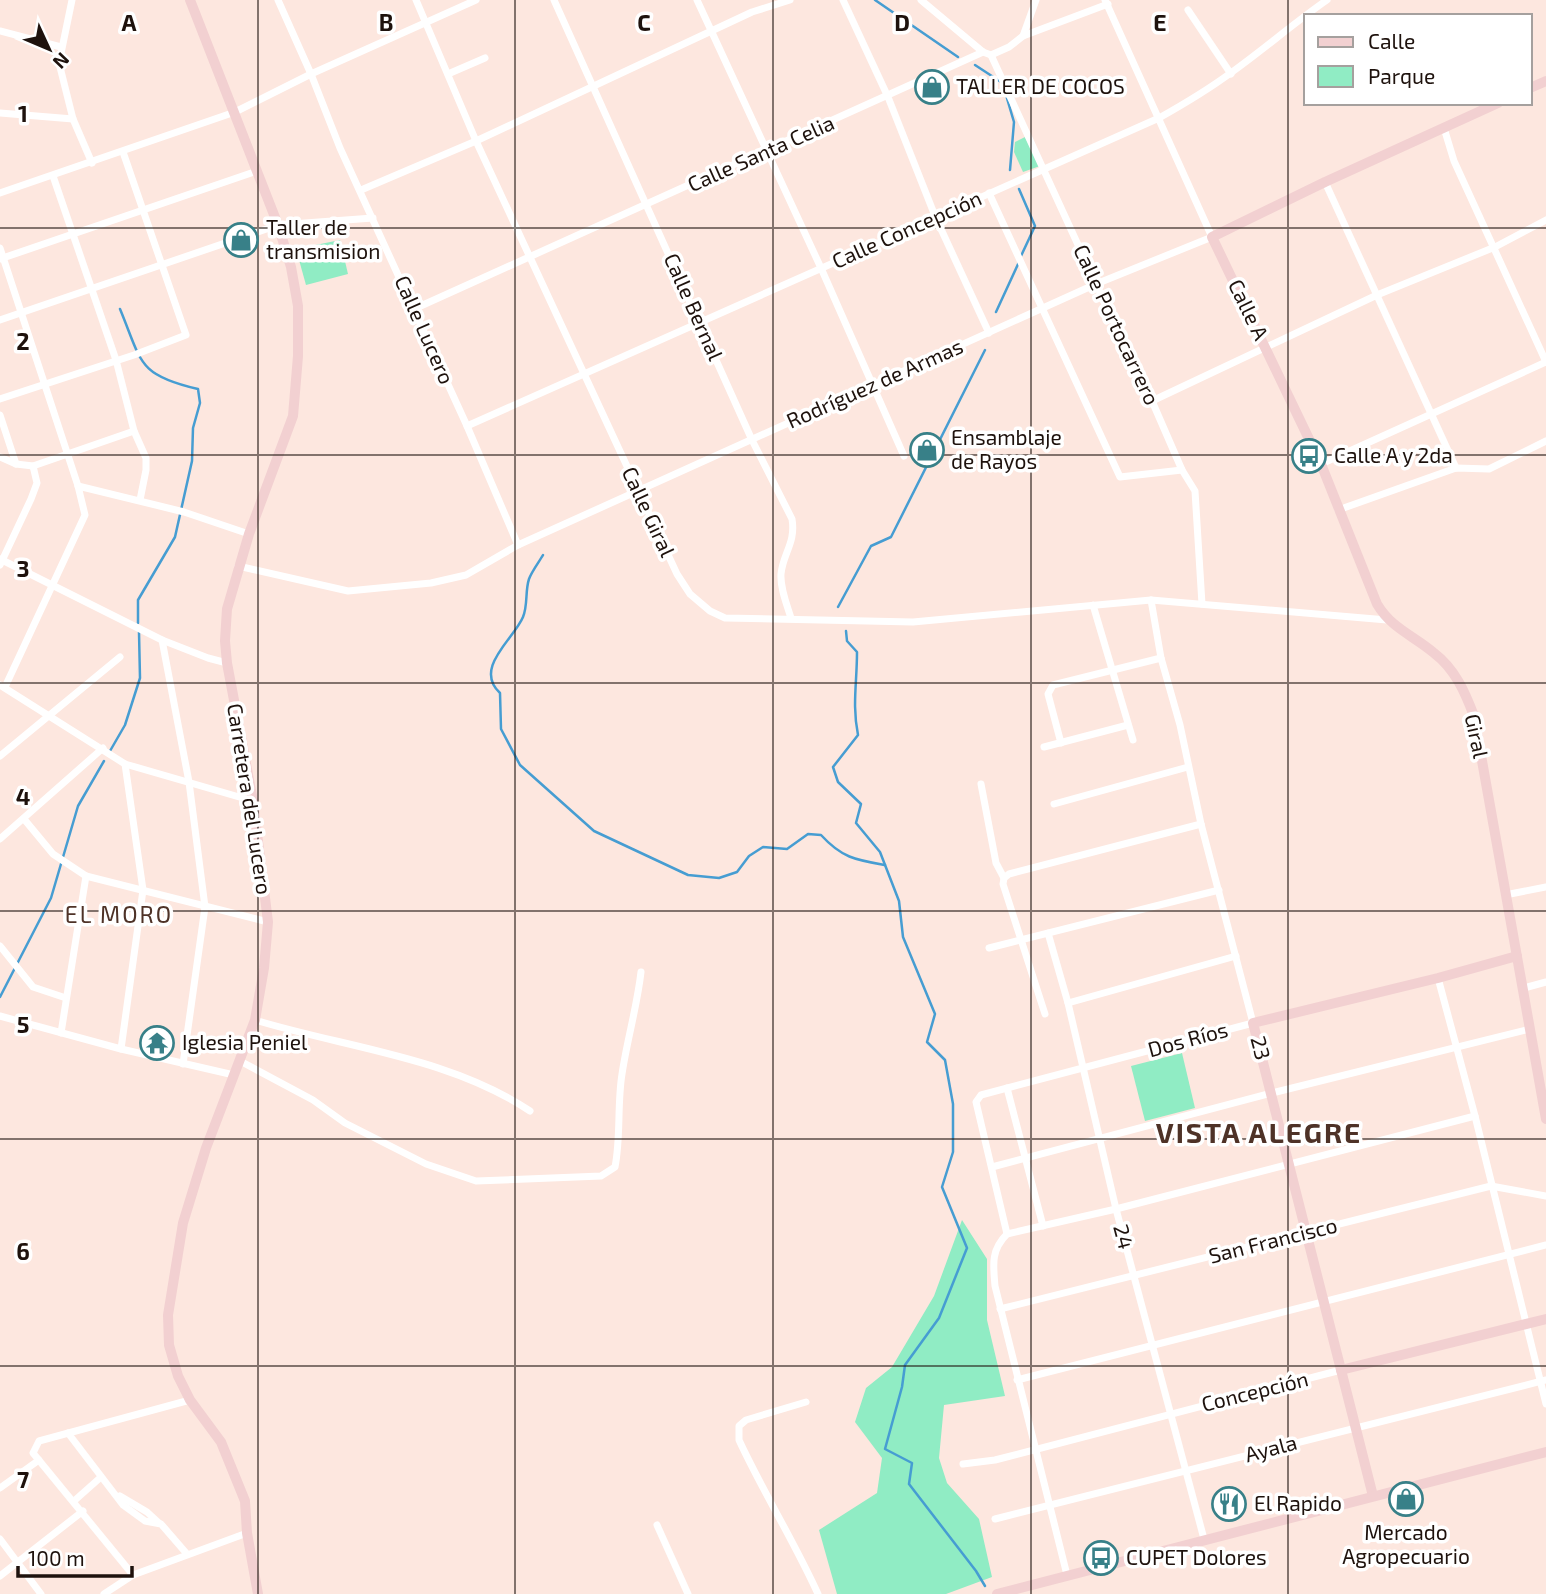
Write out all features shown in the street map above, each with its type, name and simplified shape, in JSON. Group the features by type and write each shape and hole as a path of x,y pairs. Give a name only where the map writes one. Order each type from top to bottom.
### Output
{"street":[{"path":"72,0 59,63 73,118 92,163"},
{"name":"Carretera del Lucero","path":"190,0 278,225 298,306 298,356 293,416 238,566 227,610 225,641 253,801 268,922 264,968 255,1020 206,1148 183,1223 168,1315 169,1345 178,1376 190,1400 220,1442 245,1502 247,1533 258,1594"},
{"name":"Calle Lucero","path":"278,0 340,148 467,426 518,545"},
{"name":"Calle Giral","path":"416,0 476,141 638,492 677,573 690,594 710,611 725,618 912,622 1151,600"},
{"path":"0,193 235,112 311,74 476,0"},
{"name":"Calle Bernal","path":"554,0 752,440 792,519 792,542 780,577 791,618"},
{"path":"697,0 768,151 904,456"},
{"path":"361,190 476,141 711,30 752,12 790,0"},
{"path":"843,0 888,97 935,216 989,332"},
{"path":"921,0 987,54"},
{"name":"Calle Concepción","path":"1308,14 1327,0"},
{"path":"1023,36 1034,1"},
{"name":"Calle Santa Celia","path":"414,309 888,97 1009,47 1023,36 1107,2"},
{"name":"Calle A","path":"1107,2 1212,237 1321,464 1377,604 1387,620"},
{"path":"1188,10 1231,74"},
{"name":"Calle Concepción","path":"467,426 1159,118 1231,74 1304,17"},
{"path":"0,31 61,47"},
{"name":"Calle Portocarrero","path":"987,54 1197,497 1202,604"},
{"path":"448,74 485,58"},
{"name":"Rodríguez de Armas","path":"238,566 348,591 431,583 467,575 518,545 1096,284 1212,237 1494,105"},
{"path":"0,113 73,118"},
{"path":"1321,464 1546,362 1454,161 1444,128"},
{"path":"0,399 186,335 122,152"},
{"path":"2,258 257,171"},
{"path":"53,176 116,360 134,431 146,458 140,500"},
{"path":"1325,182 1456,468"},
{"path":"989,193 1120,477 1182,470"},
{"path":"0,320 278,225 373,218"},
{"path":"1152,401 1377,295 1495,247 1546,220"},
{"path":"0,248 78,486 85,515 3,686 125,764 253,801"},
{"path":"0,415 16,464"},
{"path":"0,457 16,464 33,466 134,431"},
{"path":"1338,510 1456,468 1489,470 1546,441"},
{"path":"33,466 37,483 32,499 1,561 162,640 208,659 227,663"},
{"path":"78,486 180,511 249,534"},
{"name":"Giral","path":"1151,600 1387,620 1436,654 1454,673 1465,691 1474,716 1546,1119"},
{"name":"23","path":"1151,600 1161,658 1180,725 1201,824 1290,1162 1373,1496"},
{"path":"1093,605 1133,740"},
{"path":"162,640 189,782 205,907 183,1064"},
{"path":"0,756 120,657"},
{"path":"1061,743 1048,694 1053,685 1161,658"},
{"path":"1044,747 1128,726"},
{"path":"0,839 103,748"},
{"path":"121,1049 143,890 125,764"},
{"path":"1054,804 1188,767"},
{"path":"981,784 996,863 1006,876"},
{"path":"24,819 53,854 86,876 268,922"},
{"path":"1006,876 1201,824"},
{"path":"61,1033 86,876"},
{"path":"1006,876 1003,884 1045,1014"},
{"path":"1505,895 1546,887"},
{"path":"989,948 1219,890"},
{"name":"24","path":"1048,933 1068,1003 1116,1209 1204,1539"},
{"path":"0,946 33,987 66,999"},
{"path":"1068,1003 1236,956"},
{"name":"Dos Ríos","path":"992,1167 976,1102 981,1095 1517,956"},
{"path":"240,1062 313,1100 345,1123 426,1164 476,1181 601,1176 615,1167 618,1153 622,1075 635,1020 642,972"},
{"path":"1438,978 1543,1381 1546,1404"},
{"path":"1524,988 1546,982"},
{"path":"0,1016 121,1049 234,1075"},
{"path":"255,1020 420,1062 500,1092 530,1111"},
{"path":"1007,1234 992,1167 1272,1093 1530,1029"},
{"path":"1007,1088 1043,1226"},
{"path":"1067,1575 995,1286 993,1256 998,1244 1007,1234 1116,1209 1475,1116"},
{"name":"San Francisco","path":"1000,1309 1491,1186 1546,1196"},
{"path":"1017,1380 1546,1244"},
{"name":"Concepción","path":"963,1464 995,1460 1546,1319"},
{"name":"Ayala","path":"995,1520 1543,1381"},
{"path":"133,1575 33,1453 39,1441 190,1400"},
{"path":"806,1402 746,1420 739,1426 739,1440 818,1594"},
{"path":"68,1433 113,1492 147,1512 168,1530 187,1554"},
{"path":"997,1594 1546,1452"},
{"path":"0,1488 39,1460"},
{"path":"74,1501 101,1477"},
{"path":"0,1576 83,1511"},
{"path":"657,1525 688,1594"},
{"path":"104,1594 133,1575 247,1533"},
{"path":"0,1539 41,1594"}],"green space":[{"path":"1025,137 1040,166 1023,172 1014,152 1015,142"},
{"path":"340,240 348,274 306,285 296,249"},
{"path":"1182,1053 1195,1108 1145,1121 1131,1066"},
{"path":"962,1220 987,1259 987,1320 1005,1396 944,1405 939,1458 947,1483 979,1519 992,1577 946,1594 837,1594 819,1530 877,1493 882,1458 855,1422 866,1388 892,1367 934,1296"}],"waterway":[{"path":"875,0 958,57"},
{"path":"975,65 1001,82"},
{"path":"1006,95 1014,122 1010,170"},
{"path":"1019,189 1035,226 1021,256"},
{"path":"996,312 1019,262"},
{"path":"120,309 144,364 163,378 198,389 200,403 193,428 192,461 175,537 138,600 138,623"},
{"path":"838,607 871,546 891,537 985,350"},
{"path":"543,555 529,579 523,617 498,654 491,674 500,693 501,729 520,765 594,831 688,875 719,878 737,872 749,856 763,847 787,849 808,834 821,835 850,857 885,865"},
{"path":"846,631 847,641 857,652 855,704 858,735 833,767 838,782 861,804 856,823 880,852 899,901 903,937 935,1014 927,1042 945,1060 953,1104 953,1152 942,1187 967,1248 939,1318 905,1365 902,1387 885,1449 912,1463 909,1484 985,1586"},
{"path":"110,751 125,725 140,678 139,632"},
{"path":"0,997 51,898 78,806 104,761"}],"place":[{"name":"TALLER DE COCOS","path":"932,87"},
{"name":"Taller de transmision","path":"241,240"},
{"name":"Ensamblaje de Rayos","path":"927,450"},
{"name":"Calle A y 2da","path":"1309,456"},
{"name":"Iglesia Peniel","path":"157,1043"},
{"name":"Mercado Agropecuario","path":"1406,1499"},
{"name":"El Rapido","path":"1229,1504"},
{"name":"CUPET Dolores","path":"1101,1558"}],"district":[{"name":"EL MORO","path":"119,915"},
{"name":"VISTA ALEGRE","path":"1259,1133"}]}
